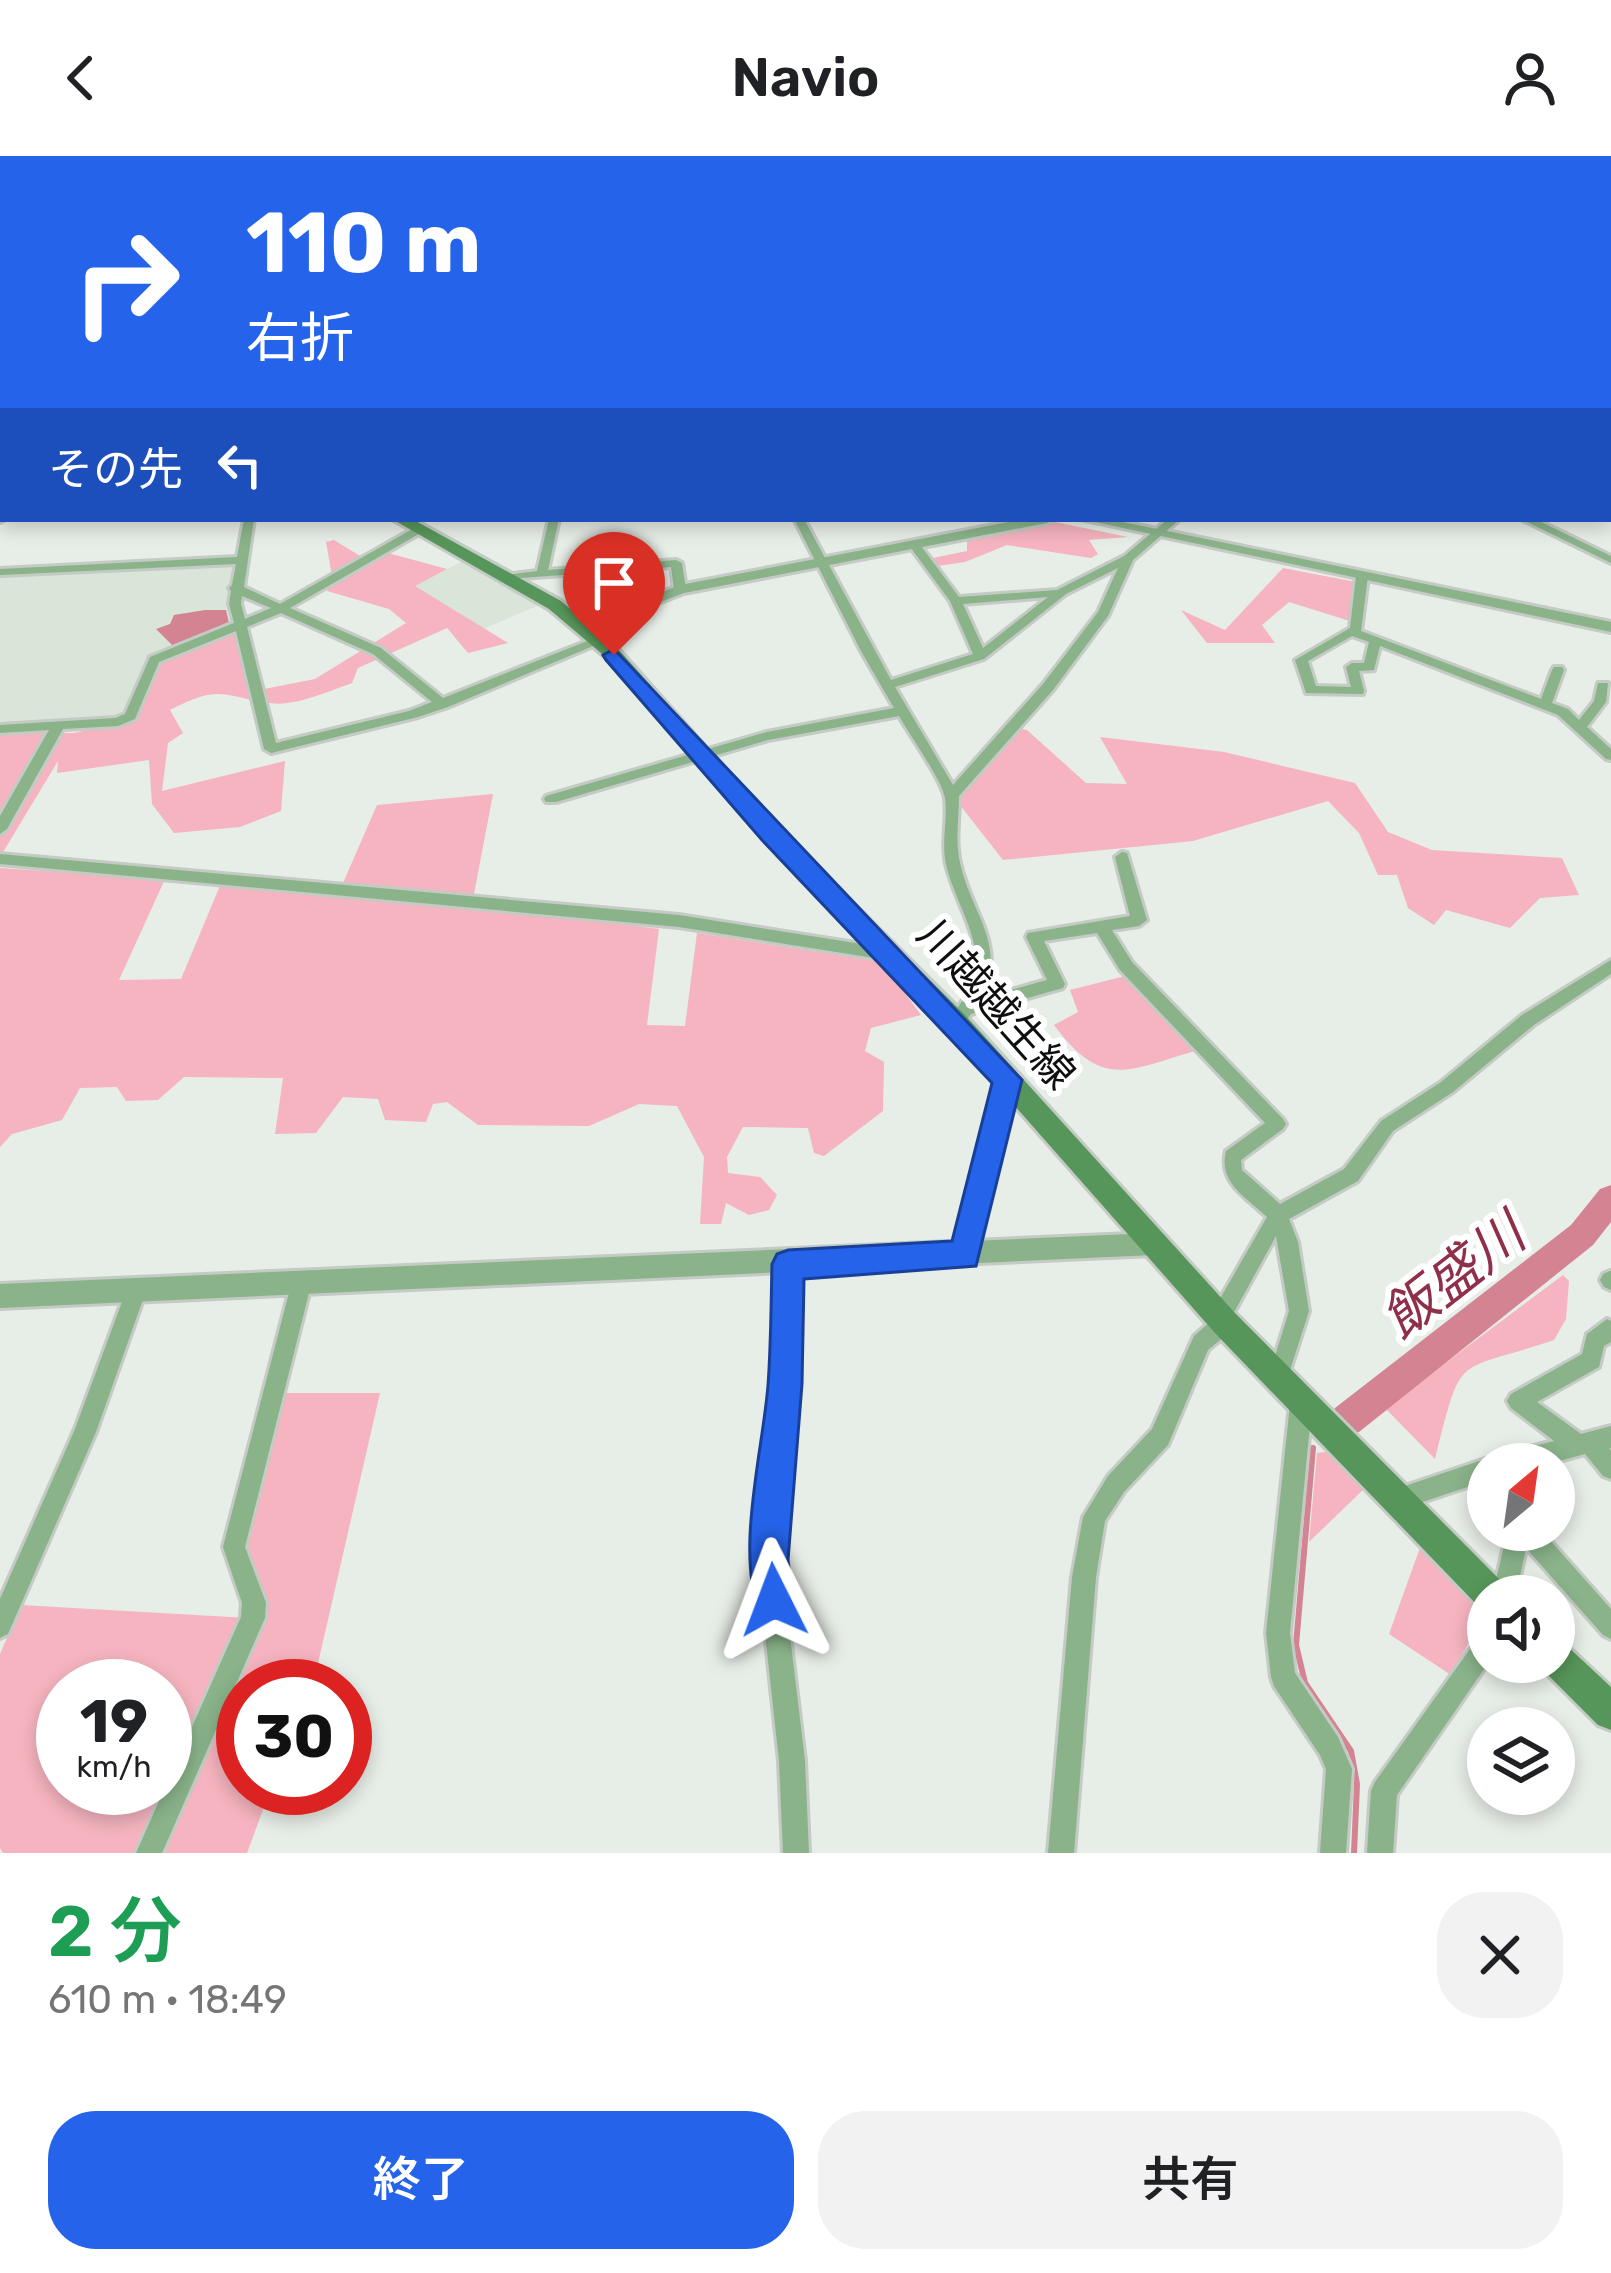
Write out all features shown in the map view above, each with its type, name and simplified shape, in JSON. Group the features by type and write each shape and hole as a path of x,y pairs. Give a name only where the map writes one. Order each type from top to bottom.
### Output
{"main road":[{"path":"1470,156 1550,156"},
{"name":"川越越生線","path":"415,524 511,577 599,641 700,755 893,956 962,1015 1007,1080 1222,1321 1471,1575"},
{"path":"1575,1677 1611,1712"}],"street":[{"path":"248,522 236,588 240,624 271,749 443,704 599,641"},
{"path":"542,574 553,522"},
{"path":"800,522 952,795 951,858 988,968 984,988 962,1015"},
{"path":"583,627 680,589 1031,522"},
{"path":"1102,522 1611,627"},
{"path":"888,685 980,656 1062,592 1128,558 1172,522"},
{"path":"1532,522 1611,560"},
{"path":"0,729 130,716 154,660 279,609 415,524"},
{"path":"914,544 956,602 980,656"},
{"path":"952,795 1077,649 1108,607 1128,558"},
{"path":"0,572 240,560"},
{"path":"511,577 676,563 680,589"},
{"path":"1355,633 1362,576"},
{"path":"236,588 377,650 443,704"},
{"path":"956,602 1062,592"},
{"path":"1375,641 1370,668 1352,667 1358,691 1311,689 1300,660 1355,633 1545,706 1582,725 1611,756"},
{"path":"1545,706 1558,670"},
{"path":"1582,725 1600,701 1603,686"},
{"path":"551,799 700,755 902,711"},
{"path":"0,829 58,726"},
{"path":"962,1015 1057,983 1034,937 1139,920 1122,857"},
{"path":"0,859 679,921 893,956"},
{"path":"1101,926 1126,966 1277,1124 1232,1157 1233,1173 1278,1215 1299,1311 1278,1380"},
{"path":"1061,1853 1084,1577 1094,1517 1116,1484 1160,1437 1201,1343 1222,1321 1278,1215 1351,1175 1387,1126 1448,1087 1528,1020 1611,966"},
{"path":"965,1256 1007,1080"},
{"path":"0,1296 1154,1244"},
{"path":"788,1264 785,1384 769,1560 792,1761 796,1853"},
{"path":"149,1853 254,1618 254,1603 234,1547 301,1285"},
{"path":"0,1626 85,1432 136,1291"},
{"path":"1611,1332 1607,1329 1594,1340 1592,1360 1517,1401 1593,1442 1611,1468"},
{"path":"1300,1404 1278,1633 1283,1678 1330,1746 1339,1769 1334,1853"},
{"path":"1395,1500 1467,1481"},
{"path":"1542,1551 1611,1627"},
{"path":"1380,1853 1384,1791 1467,1673"}],"shaded area":[{"path":"1055,522 1128,537 1089,540 1098,554 1091,558 1007,545 965,562 937,566 933,558 967,551 967,537"},
{"path":"334,540 370,562 388,553 447,569 415,586 508,643 468,653 447,628 358,668 352,683 290,703 220,694 187,702 170,710 183,733 168,743 162,791 285,761 281,811 240,827 174,833 152,804 149,760 57,773 58,761 0,857 0,733 74,733 134,720 154,660 234,629 249,692 315,679 406,623 389,609 327,591 333,582 326,542"},
{"path":"469,558 544,603 483,629 414,586"},
{"path":"240,560 240,624 130,716 118,722 0,727 0,572"},
{"path":"1283,568 1356,582 1353,622 1289,602 1262,625 1275,643 1207,643 1181,610 1225,630"},
{"path":"226,610 229,623 174,647 156,629 170,624 174,615"},
{"path":"1014,727 1027,730 1086,783 1127,784 1100,737 1224,752 1355,783 1388,832 1432,850 1562,858 1579,895 1540,898 1510,928 1446,910 1434,925 1408,908 1397,875 1378,875 1359,833 1328,801 1193,841 1003,860 952,795"},
{"path":"493,794 472,904 659,929 647,1025 685,1026 697,933 882,962 921,1015 871,1028 865,1051 884,1062 883,1111 824,1156 814,1153 808,1128 743,1127 727,1157 728,1173 760,1177 777,1195 769,1210 749,1215 726,1203 721,1224 700,1224 704,1157 677,1106 639,1104 589,1126 478,1125 447,1102 433,1104 426,1122 385,1120 378,1099 343,1097 316,1133 275,1134 283,1078 184,1077 158,1100 126,1101 117,1087 80,1088 62,1120 12,1134 0,1147 0,868 165,879 119,980 181,979 222,881 343,883 377,805"},
{"path":"1129,975 1199,1050 1119,1070 1088,1060 1054,1025 1078,1012 1070,990"},
{"path":"1563,1275 1569,1281 1566,1319 1554,1340 1467,1371 1451,1399 1435,1459 1385,1408"},
{"path":"275,1393 380,1393 319,1659 235,1659 253,1618 234,1547"},
{"path":"1325,1452 1367,1486 1309,1542 1317,1453"},
{"path":"1421,1545 1467,1588 1467,1646 1451,1675 1389,1634"},
{"path":"21,1605 248,1618 229,1659 216,1659 216,1687 192,1739 192,1659 36,1659 36,1815 157,1815 139,1853 3,1853 0,1654"},
{"path":"216,1702 216,1815 261,1815 247,1853 149,1853 166,1815 192,1815 192,1756"}],"waterway":[{"name":"飯盛川","path":"1347,1420 1582,1235 1611,1199"},
{"name":"飯盛川","path":"1313,1448 1296,1645 1305,1683 1351,1751 1357,1784 1354,1853"}],"route":[{"path":"614,655 770,834 893,956 1007,1080 965,1256 788,1264 785,1384 769,1560 774,1600"}]}
